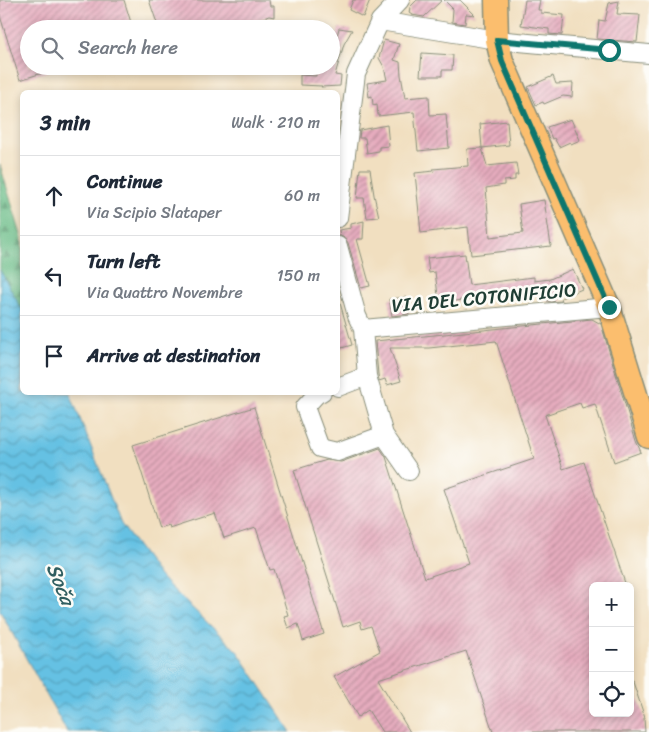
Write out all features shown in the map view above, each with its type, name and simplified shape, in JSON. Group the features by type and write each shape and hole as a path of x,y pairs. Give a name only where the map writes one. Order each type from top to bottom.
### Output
{"main road":[{"path":"496,0 497,40 502,61 609,307 649,437"}],"street":[{"path":"340,202 356,74 380,21 400,0"},
{"path":"380,21 497,40 649,54"},
{"path":"340,253 357,316 363,329 367,376 384,435 409,471"},
{"name":"VIA DEL COTONIFICIO","path":"363,329 609,307"},
{"path":"340,386 367,376"},
{"path":"316,395 305,407 320,448 337,452 384,435"}],"green space":[{"path":"0,165 20,231 20,306 0,270"}],"water":[{"name":"Soča","path":"0,270 20,306 20,395 71,395 121,524 159,576 238,652 291,732 67,732 0,611"}],"building":[{"path":"0,0 124,0 130,20 20,20 20,75 36,75 20,80 0,16"},
{"path":"149,0 269,0 270,6 274,6 274,17 269,16 257,20 156,20"},
{"path":"353,0 370,0 363,17 349,10"},
{"path":"417,0 442,0 424,17 409,13 410,7"},
{"path":"444,0 460,0 475,15 466,14 465,24 452,22 453,9"},
{"path":"525,0 540,0 538,10 541,10 541,13 564,15 562,35 549,34 549,29 521,25"},
{"path":"619,1 617,14 640,15 637,42 597,39 599,20 605,21 609,3"},
{"path":"340,28 352,30 344,44 340,58"},
{"path":"384,40 399,44 394,60 400,62 405,98 429,96 430,115 446,114 449,148 418,151 414,112 378,116 377,104 373,105 372,96 369,97 367,83 387,80 384,67 379,58"},
{"path":"422,53 453,55 452,70 442,70 442,76 420,76"},
{"path":"300,75 341,76 340,86 300,85"},
{"path":"553,76 556,84 573,83 572,97 563,96 544,104 543,102 536,105 528,87"},
{"path":"571,119 580,140 559,147 554,138 552,139 547,127"},
{"path":"507,121 509,145 482,148 480,124"},
{"path":"387,125 389,146 379,147 379,151 367,153 365,138 359,138 360,130"},
{"path":"482,148 487,166 516,163 518,175 515,175 515,180 504,181 504,185 486,188 490,237 523,233 519,204 544,200 551,246 471,255 468,227 421,233 415,173 434,171 433,169 468,166 467,149"},
{"path":"360,169 370,169 379,217 367,218 364,198 357,198"},
{"path":"364,221 363,239 357,239 370,286 361,288 348,243 345,238 340,236 340,230 351,228 351,224"},
{"path":"465,254 469,285 534,277 534,281 550,279 573,269 582,289 561,298 562,301 548,302 547,289 439,303 435,272 429,273 427,258"},
{"path":"407,297 409,314 392,316 389,299"},
{"path":"340,303 352,345 340,348"},
{"path":"592,319 601,324 641,452 614,462 595,404 582,408 580,403 545,415 563,469 584,462 625,582 589,582 589,717 634,717 634,685 645,718 645,732 493,732 466,651 378,679 410,732 382,732 368,710 358,717 334,677 380,651 371,626 362,629 360,621 343,627 294,470 327,460 341,462 380,448 386,457 425,578 469,563 444,489 534,459 496,341 429,348 390,348 401,381 387,385 385,379 379,381 375,341"},
{"path":"254,407 324,634 303,641 298,624 288,628 284,616 288,615 274,569 270,570 256,528 224,538 215,513 169,528 168,525 159,528 133,445"}],"route":[{"path":"609,50 497,40 502,61 609,307"}]}
